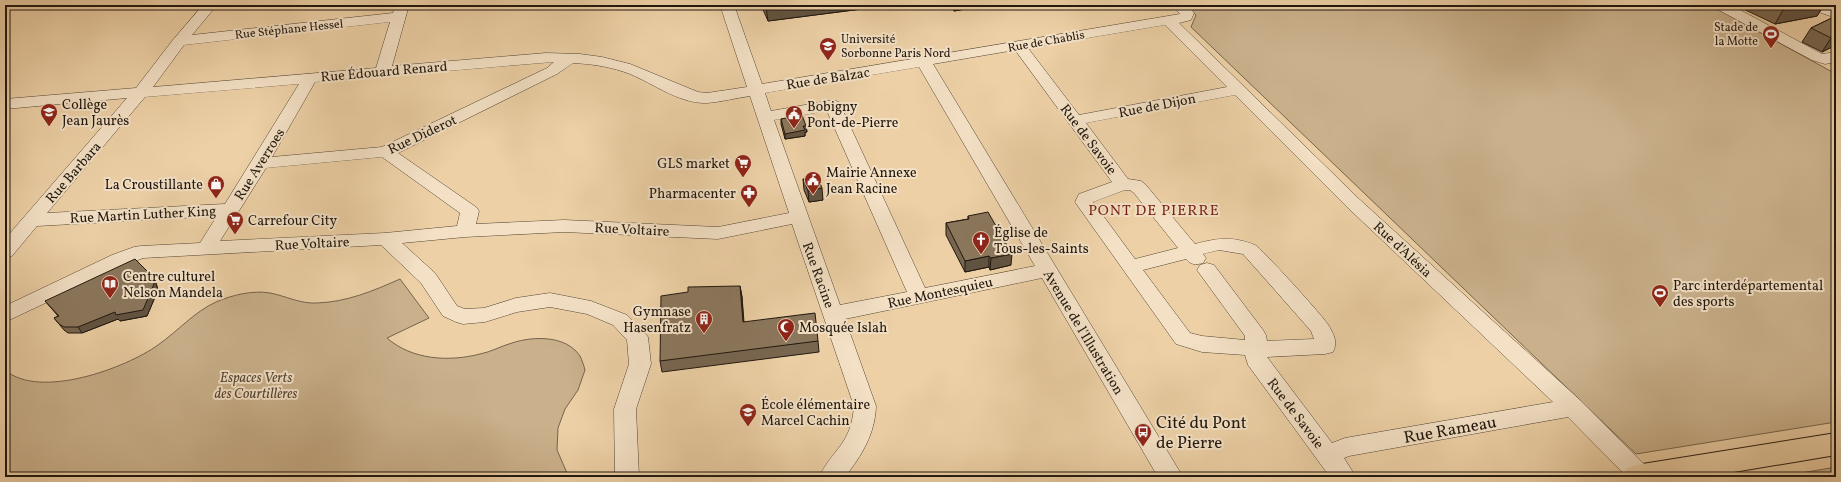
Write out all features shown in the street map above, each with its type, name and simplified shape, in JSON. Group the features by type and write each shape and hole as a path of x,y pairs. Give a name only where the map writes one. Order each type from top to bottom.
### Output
{"main road":[{"path":"1639,477 1836,444"}],"street":[{"name":"Rue Barbara","path":"5,251 140,93 210,5"},
{"name":"Rue Racine","path":"727,5 766,117 798,217 865,406 865,418 856,444 830,477"},
{"name":"Rue de Chablis","path":"924,62 1186,17 1187,13 1180,5"},
{"path":"1720,5 1817,57 1831,58"},
{"path":"1812,5 1836,14"},
{"name":"Rue Stéphane Hessel","path":"180,41 400,11"},
{"path":"383,71 400,11"},
{"name":"Rue d'Alésia","path":"1168,20 1352,202 1573,408 1639,477"},
{"name":"Rue de Savoie","path":"1019,46 1123,184 1135,185 1140,189 1198,260 1256,335 1256,359 1344,477"},
{"name":"Rue Édouard Renard","path":"5,104 546,58 570,58 600,61 617,65 634,70 698,98 707,98 756,90"},
{"name":"Rue Diderot","path":"260,163 386,152 552,71 570,58"},
{"name":"Rue de Balzac","path":"756,90 924,62"},
{"name":"Avenue de l'Illustration","path":"924,62 1171,477"},
{"name":"Rue Averroes","path":"206,248 260,163 310,78"},
{"name":"Rue de Dijon","path":"1076,120 1238,90"},
{"path":"766,117 833,105 919,297"},
{"path":"386,152 470,211 465,231"},
{"path":"1123,184 1085,198 1084,202 1132,266 1183,339 1202,344 1276,350 1325,346 1325,340 1320,328 1250,250 1238,246 1218,244 1198,260 1132,266"},
{"name":"Rue Martin Luther King","path":"31,220 230,209"},
{"name":"Rue Voltaire","path":"8,312 120,260 141,252 385,239 465,231 564,226 718,233 798,217"},
{"path":"385,239 428,278 450,311 463,316 485,315 516,305 550,300 590,308 620,320 637,337 640,364 625,409 626,477"},
{"name":"Rue Montesquieu","path":"833,314 1047,270"},
{"name":"Rue Rameau","path":"1328,455 1345,447 1573,408"}],"green space":[{"name":"Parc interdépartemental des sports","path":"1185,5 1710,5 1836,74 1836,422 1636,454 1191,27 1196,15"},
{"name":"Espaces Verts des Courtillères","path":"400,279 429,318 387,338 408,351 431,357 468,357 508,344 539,338 566,344 574,349 580,356 585,370 578,390 565,409 558,428 557,450 567,473 565,477 5,477 5,370 20,378 39,382 60,381 83,377 105,371 144,354 165,340 200,311 229,297 263,292 311,303 339,301 380,288"},
{"path":"1836,467 1836,477 1778,477"}],"building":[{"path":"765,5 785,5 766,7"},
{"path":"1772,5 1812,5 1783,10"},
{"path":"1836,16 1836,36 1831,38 1811,28"},
{"name":"Bobigny Pont-de-Pierre","path":"802,115 806,126 803,126 805,130 785,134 781,119"},
{"path":"817,176 822,188 808,191 803,179"},
{"name":"Église de Tous-les-Saints","path":"988,212 1012,254 991,258 989,256 965,261 946,223 969,219 968,216"},
{"name":"Centre culturel Nelson Mandela","path":"135,259 152,276 154,284 143,310 116,315 115,312 78,327 64,327 54,318 59,316 45,301"},
{"path":"740,286 743,322 815,313 818,341 660,361 661,296 688,292 688,287"}],"place":[{"name":"Stade de la Motte","path":"1771,49"},
{"name":"Université Sorbonne Paris Nord","path":"828,61"},
{"name":"Collège Jean Jaurès","path":"49,127"},
{"name":"Bobigny Pont-de-Pierre","path":"794,129"},
{"name":"GLS market","path":"743,178"},
{"name":"Mairie Annexe Jean Racine","path":"813,195"},
{"name":"La Croustillante","path":"216,199"},
{"name":"Pharmacenter","path":"749,208"},
{"name":"Carrefour City","path":"235,235"},
{"name":"Église de Tous-les-Saints","path":"981,255"},
{"name":"Centre culturel Nelson Mandela","path":"110,299"},
{"name":"Parc interdépartemental des sports","path":"1660,308"},
{"name":"Gymnase Hasenfratz","path":"704,334"},
{"name":"Mosquée Islah","path":"786,342"},
{"name":"École élémentaire Marcel Cachin","path":"748,427"},
{"name":"Cité du Pont de Pierre","path":"1143,447"}],"district":[{"name":"PONT DE PIERRE","path":"1154,210"}]}
